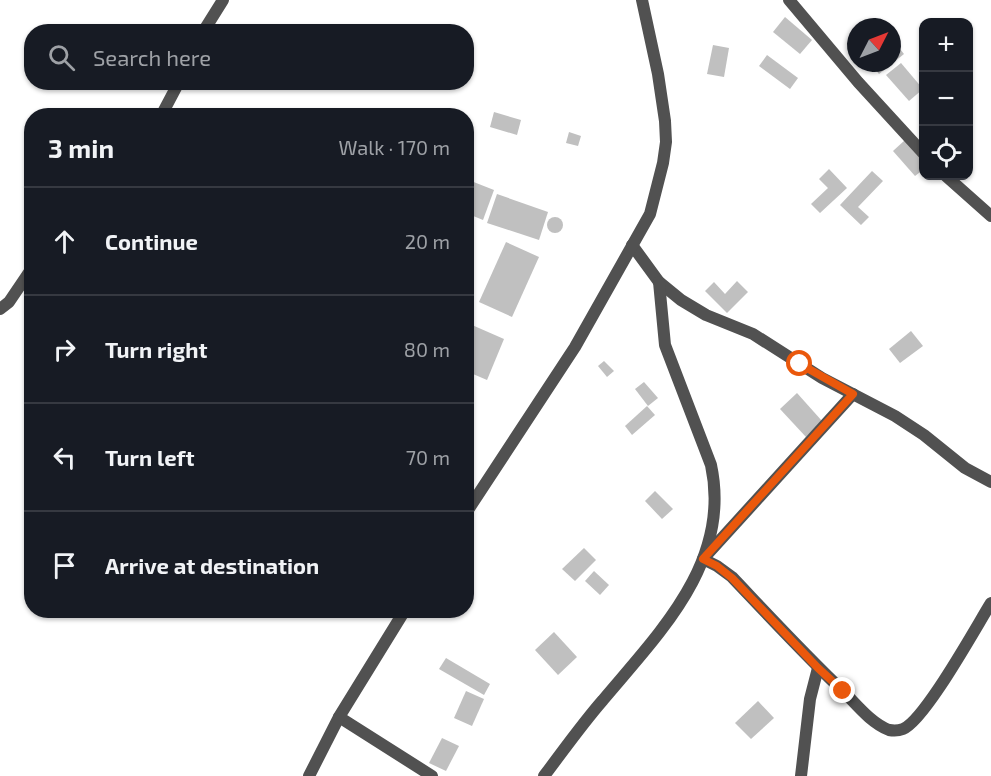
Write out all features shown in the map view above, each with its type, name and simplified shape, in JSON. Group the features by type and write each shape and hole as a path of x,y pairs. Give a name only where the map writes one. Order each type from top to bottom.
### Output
{"street":[{"path":"208,24 223,0"},
{"path":"474,501 575,347 650,214 666,142 658,74 642,0"},
{"path":"789,0 858,82 919,149"},
{"path":"165,108 175,90"},
{"path":"950,180 991,216"},
{"path":"633,245 659,282 681,300 706,315 753,334 822,378 895,416 924,435 965,468 991,482"},
{"path":"0,309 9,302 24,280"},
{"path":"544,776 602,700 647,648 688,591 711,535 716,486 711,465 665,345 659,282"},
{"path":"703,559 853,394"},
{"path":"703,559 717,566 732,578 818,668 871,718 888,729 900,730 911,723 934,695 991,603"},
{"path":"309,776 339,717 400,618"},
{"path":"801,776 810,699 818,668"},
{"path":"339,717 432,776"}],"building":[{"path":"785,17 812,40 800,54 773,32"},
{"path":"713,45 729,48 724,77 707,74"},
{"path":"767,55 798,78 790,89 759,66"},
{"path":"901,63 919,84 919,92 909,101 886,75 890,72 901,72"},
{"path":"494,112 521,120 517,135 490,127"},
{"path":"569,132 581,136 578,146 566,143"},
{"path":"905,140 919,156 919,173 915,176 893,151"},
{"path":"829,169 847,188 820,213 811,204 828,188 819,179"},
{"path":"872,171 883,181 858,207 869,217 861,225 840,205"},
{"path":"474,182 494,190 483,220 474,216"},
{"path":"497,194 548,212 539,240 487,223"},
{"path":"552,217 558,217 563,225 561,231 552,233 547,228 547,222"},
{"path":"506,242 539,257 512,317 479,302"},
{"path":"737,281 748,292 727,313 705,291 714,282 725,294"},
{"path":"474,326 504,339 487,380 474,374"},
{"path":"911,331 923,346 900,363 889,349"},
{"path":"604,361 614,371 607,377 598,366"},
{"path":"644,382 658,398 648,406 635,389"},
{"path":"797,393 822,421 806,437 780,409"},
{"path":"647,406 655,415 632,435 625,426"},
{"path":"655,491 673,509 662,519 645,501"},
{"path":"584,548 596,560 575,581 562,569"},
{"path":"594,571 609,585 600,595 585,581"},
{"path":"554,632 577,657 558,675 535,650"},
{"path":"446,658 490,684 484,695 439,669"},
{"path":"466,691 484,699 472,726 454,718"},
{"path":"758,701 774,718 751,739 735,723"},
{"path":"442,738 459,746 446,771 429,763"}],"route":[{"path":"800,364 853,394 703,559 717,566 732,578 843,691"}]}
